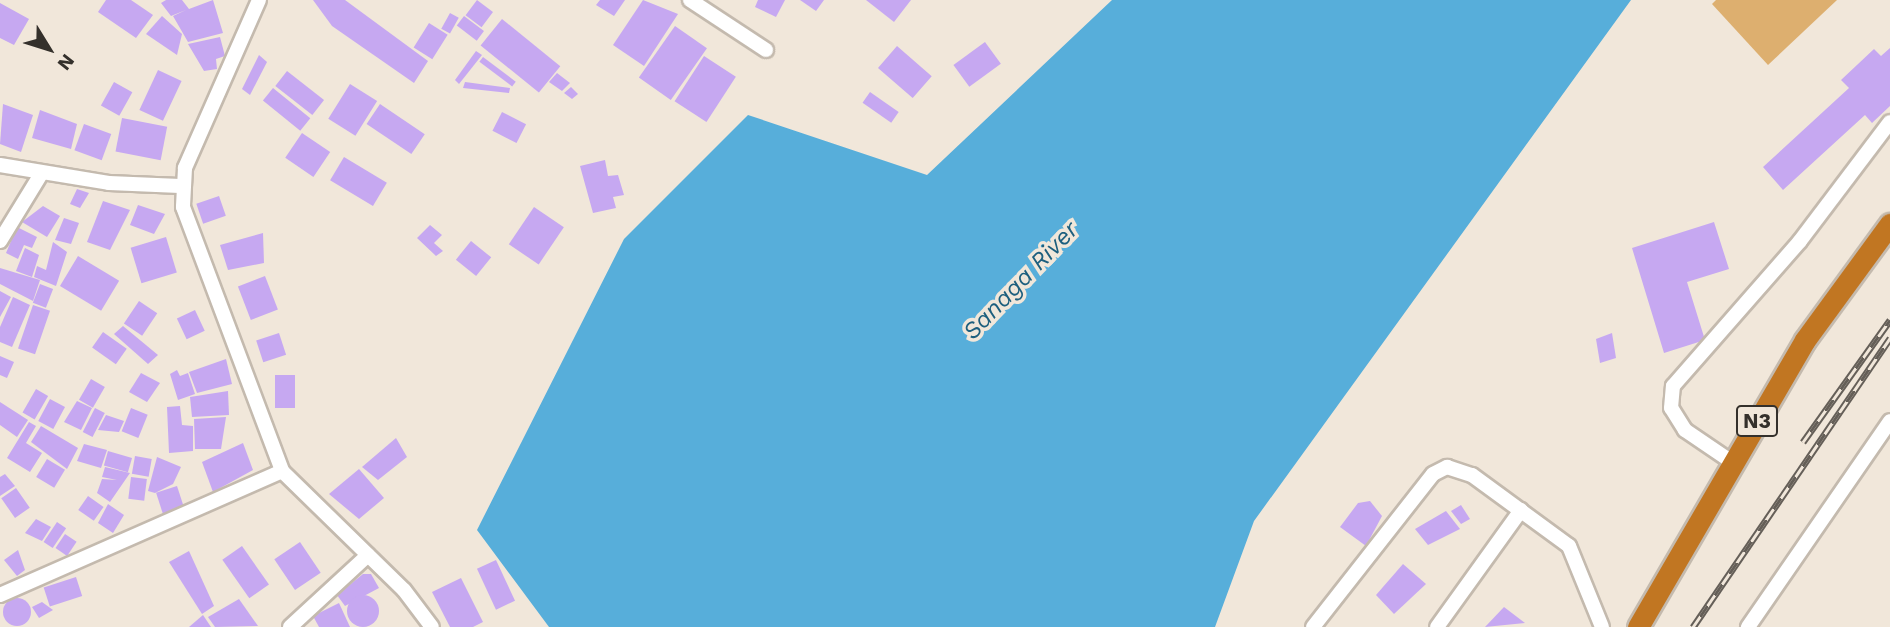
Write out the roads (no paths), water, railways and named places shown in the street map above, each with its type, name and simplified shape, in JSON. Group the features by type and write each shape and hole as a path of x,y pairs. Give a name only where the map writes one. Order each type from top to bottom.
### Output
{"highway":[{"name":"N3","path":"1638,627 1805,340 1890,224"}],"street":[{"path":"259,0 180,186 282,471 368,555 432,627"},
{"path":"690,0 766,50"},
{"path":"1732,462 1685,429 1671,408 1673,386 1800,241 1890,122"},
{"path":"0,165 41,174 180,186"},
{"path":"0,241 41,174"},
{"path":"1748,627 1890,421"},
{"path":"1312,627 1433,474 1447,467 1472,475 1569,546 1602,627"},
{"path":"0,595 282,471"},
{"path":"1437,627 1521,510"},
{"path":"290,627 368,555"}],"water":[{"name":"Sanaga River","path":"1112,0 1631,0 1254,521 1215,627 549,627 477,530 624,239 748,115 927,175"}],"railway":[{"path":"1803,442 1890,320"},
{"path":"1693,627 1890,338"}]}
